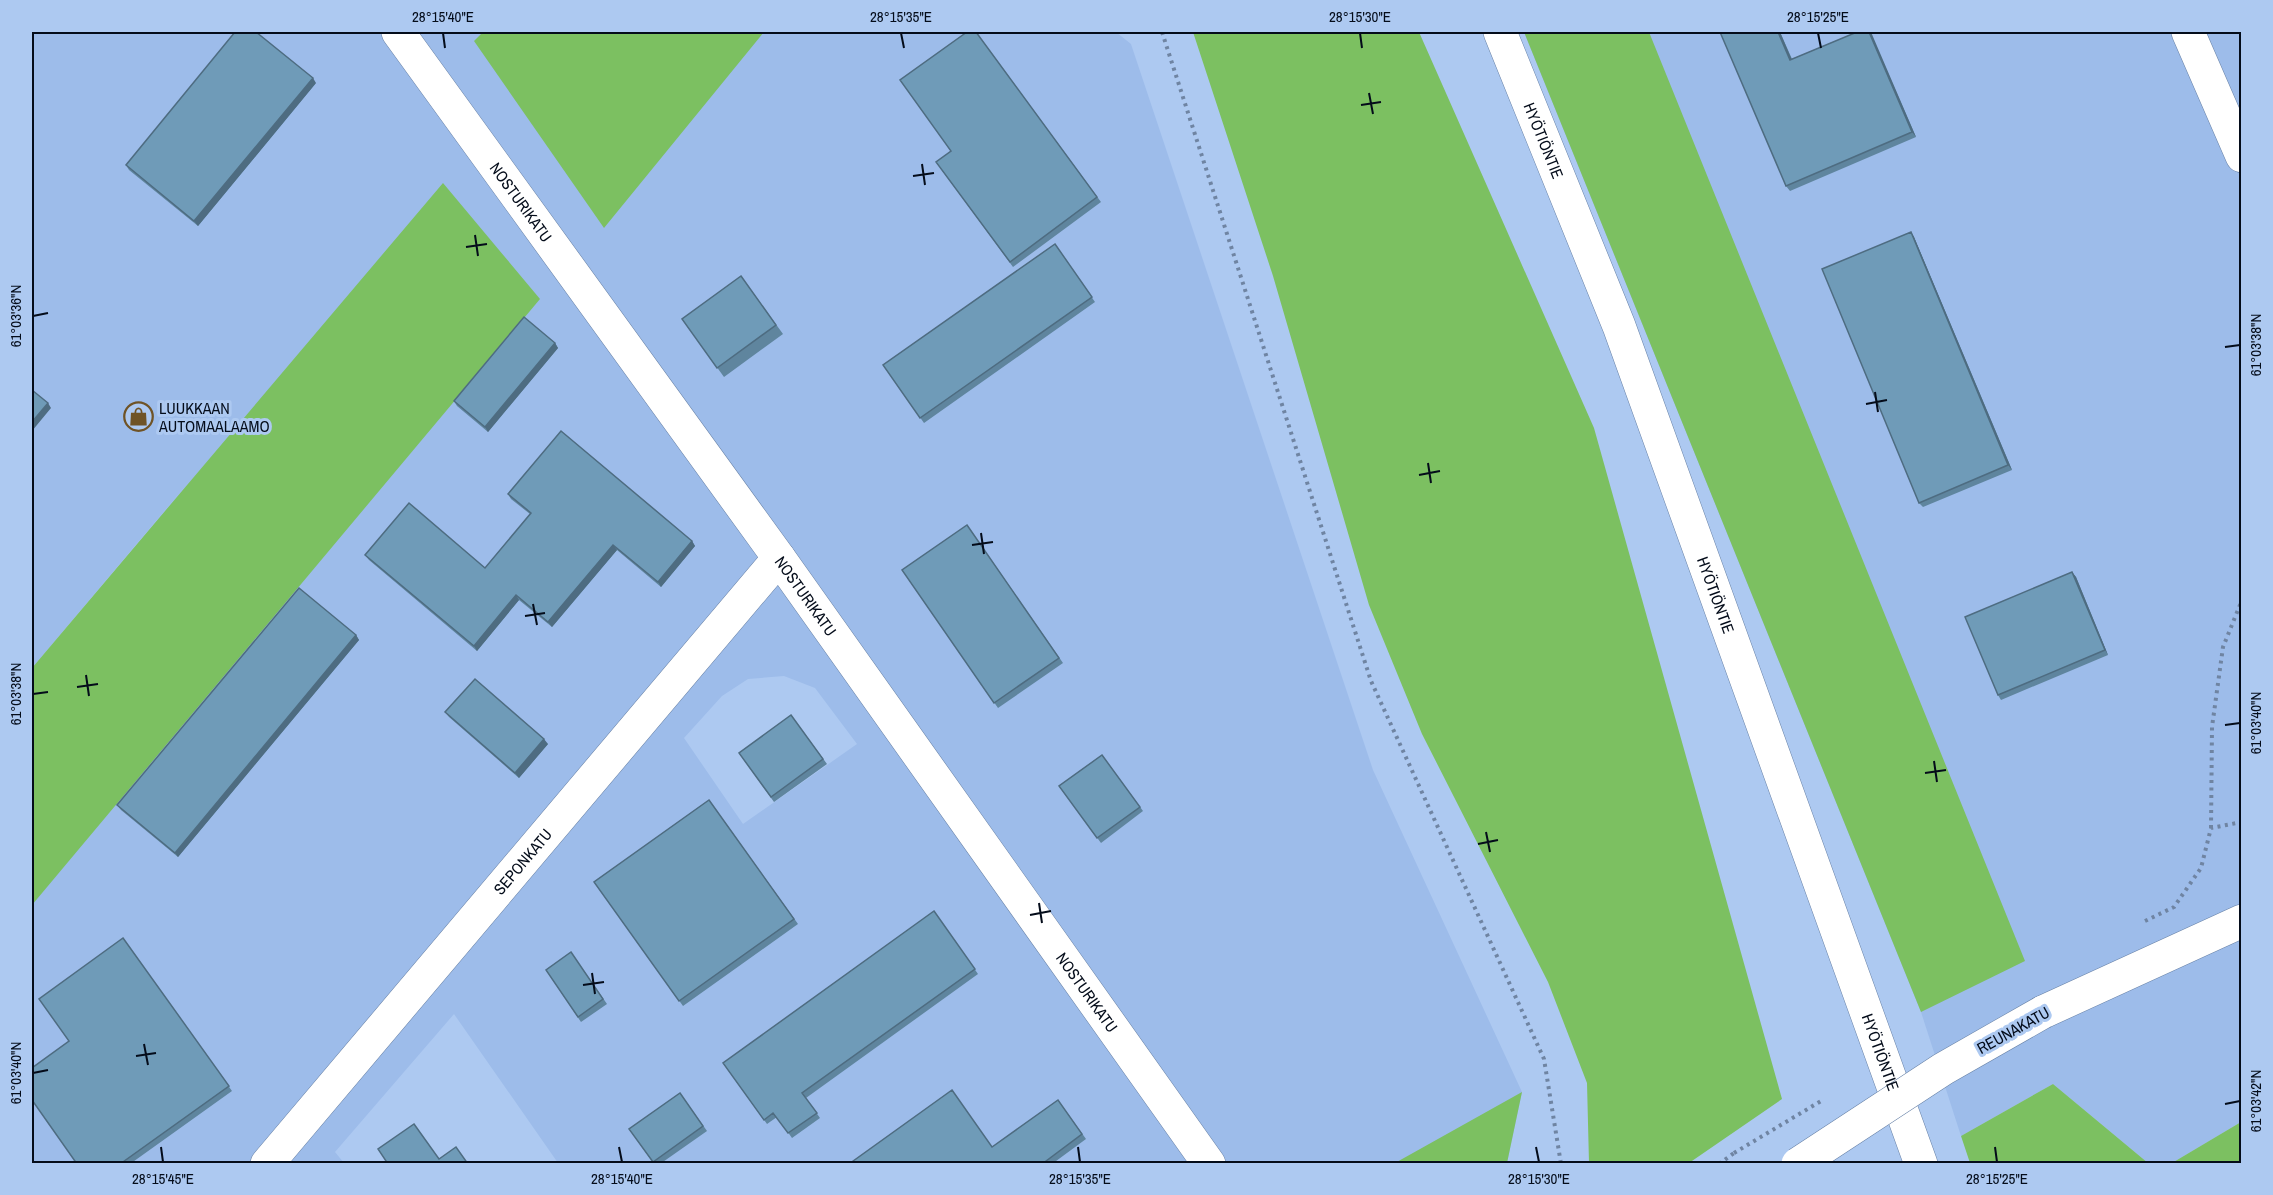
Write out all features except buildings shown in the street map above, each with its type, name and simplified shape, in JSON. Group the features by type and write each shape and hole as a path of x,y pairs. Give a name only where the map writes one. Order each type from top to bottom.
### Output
{"street":[{"name":"NOSTURIKATU","path":"398,32 778,558 1209,1164"},
{"name":"HYÖTIÖNTIE","path":"1500,32 1619,326 1921,1164"},
{"path":"2188,32 2241,156"},
{"name":"SEPONKATU","path":"267,1164 778,558"},
{"name":"REUNAKATU","path":"1798,1164 1943,1069 2043,1012 2241,921"}],"path":[{"path":"1162,32 1371,681 1544,1059 1561,1164"},
{"path":"2143,922 2174,907 2201,868 2211,828 2212,727 2223,647 2241,600"},
{"path":"2211,828 2241,822"},
{"path":"1719,1164 1734,1153"}],"shaded area":[{"path":"32,32 1116,32 1131,44 1373,770 1522,1092 1507,1163 558,1163 454,1014 335,1152 344,1163 32,1163 32,670 199,470 32,668","holes":["784,676 815,688 857,744 743,824 684,738 722,696 748,679"]},
{"path":"1524,32 2241,32 2241,1122 2172,1163 2148,1163 2053,1084 1961,1136 1921,1012"}],"green space":[{"path":"483,32 764,32 604,228 474,41"},
{"path":"1193,32 1419,32 1594,428 1782,1099 1689,1163 1589,1163 1587,1083 1548,982 1422,734 1369,605 1273,276"},
{"path":"1524,32 1649,32 2025,961 1921,1012"},
{"path":"443,183 540,299 32,905 32,668"},
{"path":"2053,1084 2148,1163 1970,1163 1961,1136"},
{"path":"1522,1092 1507,1163 1395,1163"},
{"path":"2241,1122 2241,1163 2172,1163"}],"place":[{"name":"LUUKKAAN AUTOMAALAAMO","path":"138,417"}]}
